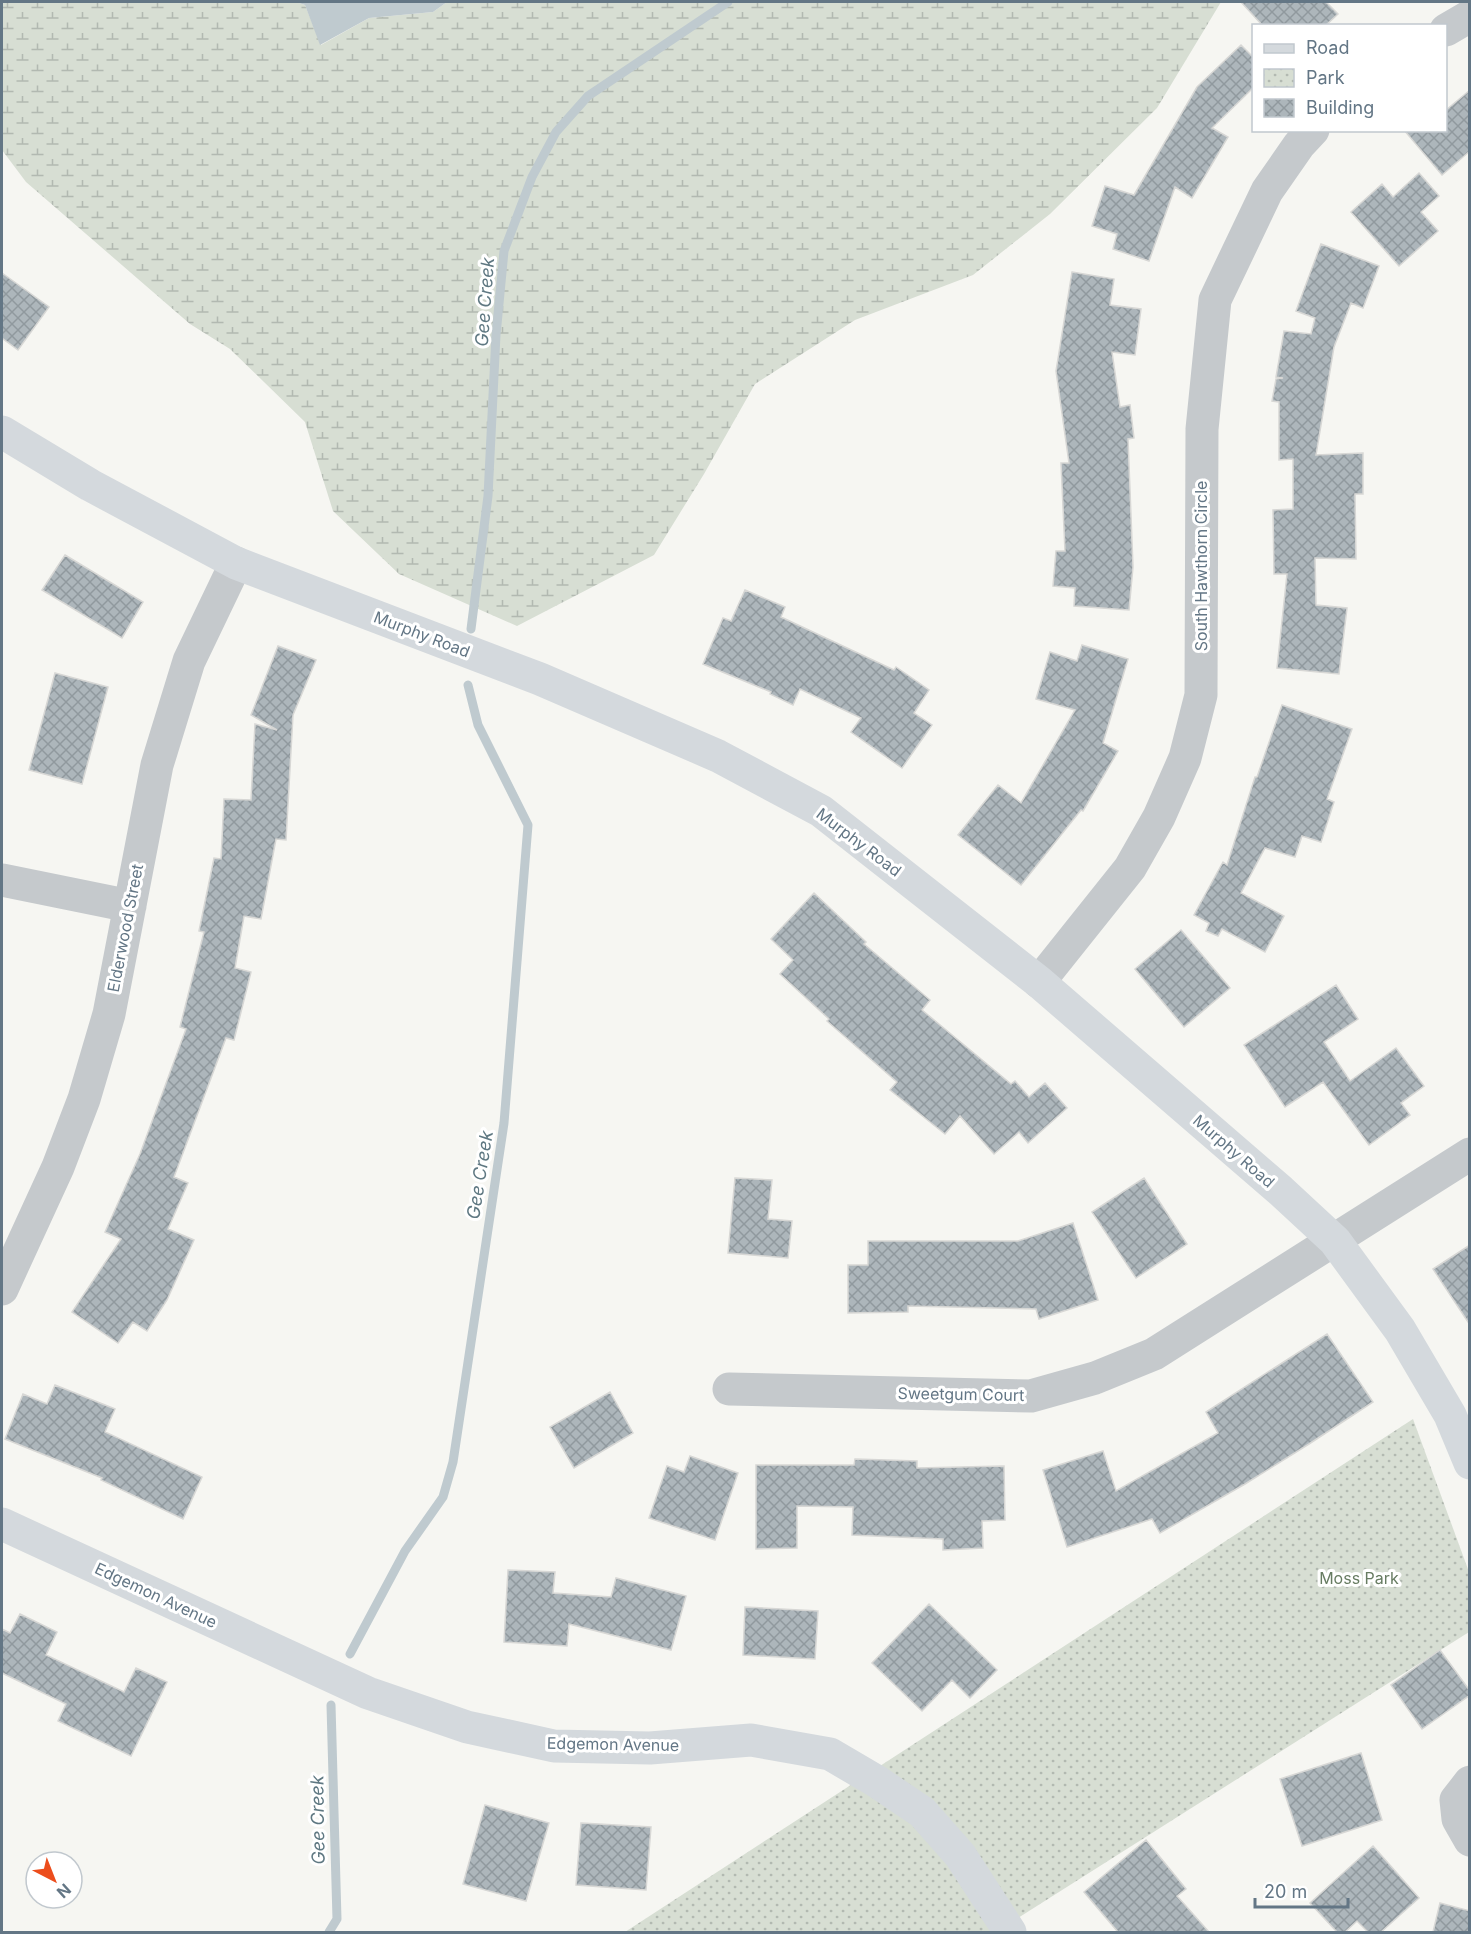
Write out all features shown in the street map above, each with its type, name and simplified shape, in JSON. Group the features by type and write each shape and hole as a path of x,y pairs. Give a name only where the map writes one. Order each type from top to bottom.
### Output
{"street":[{"path":"1447,29 1470,16"},
{"name":"South Hawthorn Circle","path":"1039,982 1131,868 1159,817 1185,758 1201,695 1202,429 1215,300 1268,191 1299,145 1311,132"},
{"name":"Murphy Road","path":"2,432 90,486 236,563 540,679 718,756 822,811 1039,982 1272,1183 1335,1241 1400,1330 1450,1415 1470,1463"},
{"name":"Elderwood Street","path":"2,1288 58,1167 84,1100 108,1014 158,765 186,671 236,563"},
{"path":"2,880 130,906"},
{"name":"Sweetgum Court","path":"729,1389 1030,1395 1095,1378 1154,1354 1470,1154"},
{"name":"Edgemon Avenue","path":"2,1524 368,1693 467,1727 554,1746 650,1748 751,1740 830,1754 922,1812 960,1855 1010,1932"},
{"path":"1470,1782 1456,1800 1458,1819 1470,1840"}],"green space":[{"path":"2,2 296,2 305,5 321,45 369,18 433,12 447,2 1221,2 1157,108 1050,214 973,275 855,320 755,384 704,474 654,555 517,626 399,574 333,511 305,422 230,349 190,324 26,182 2,150"},
{"name":"Moss Park","path":"1413,1419 1469,1572 1469,1632 996,1932 625,1932"}],"shaded area":[{"path":"296,2 447,2 433,12 369,18 320,45 305,5"}],"building":[{"path":"1241,2 1326,2 1338,14 1327,24 1261,24"},
{"path":"1241,45 1252,56 1252,89 1212,128 1228,137 1192,198 1175,187 1149,261 1113,249 1117,234 1092,226 1105,186 1134,195 1197,87"},
{"path":"1470,90 1470,151 1442,175 1406,132 1447,132 1447,109"},
{"path":"1419,173 1439,196 1421,212 1438,231 1399,266 1351,212 1382,184 1393,197"},
{"path":"1321,244 1379,266 1363,308 1351,303 1334,347 1316,455 1363,453 1363,494 1355,494 1356,559 1315,558 1316,605 1347,608 1339,674 1277,668 1287,574 1274,574 1273,510 1293,509 1293,459 1279,460 1279,402 1272,401 1276,379 1283,378 1276,377 1284,331 1311,334 1315,318 1296,311"},
{"path":"1072,272 1114,279 1110,305 1141,309 1135,355 1112,352 1120,407 1130,405 1134,438 1128,439 1133,567 1129,610 1074,606 1075,588 1053,586 1056,551 1065,551 1061,463 1069,463 1056,371"},
{"path":"2,273 49,307 18,350 2,338"},
{"path":"65,555 143,602 122,638 42,590"},
{"path":"745,590 785,607 781,617 894,670 896,667 929,690 914,713 932,725 902,768 851,732 861,718 800,689 793,705 770,694 771,692 703,664 723,618 731,621"},
{"path":"1082,645 1128,659 1103,743 1118,751 1083,811 1081,810 1021,885 958,835 998,785 1021,803 1075,710 1036,699 1050,652 1077,661"},
{"path":"278,646 316,660 293,715 286,840 276,839 261,919 244,916 235,968 251,972 234,1040 226,1038 174,1177 188,1183 168,1229 194,1240 167,1300 147,1331 133,1322 118,1343 72,1312 121,1239 105,1232 140,1154 186,1029 180,1027 204,932 199,931 214,858 221,859 224,799 251,800 255,724 277,730 251,715"},
{"path":"55,673 108,687 82,784 29,770"},
{"path":"1282,705 1352,729 1327,799 1334,802 1321,842 1302,836 1295,857 1265,848 1241,893 1284,916 1265,952 1222,929 1218,936 1206,931 1209,923 1194,915 1223,862 1227,865 1255,777 1257,777"},
{"path":"814,893 866,942 864,944 930,1000 922,1010 1011,1084 1015,1081 1029,1097 1045,1083 1067,1108 1028,1143 1019,1132 994,1154 960,1116 945,1134 890,1090 897,1082 827,1021 829,1019 780,974 793,960 771,939"},
{"path":"1181,930 1230,988 1184,1027 1135,969"},
{"path":"1336,985 1358,1019 1324,1042 1350,1081 1396,1048 1424,1086 1401,1103 1410,1115 1369,1145 1323,1082 1285,1107 1244,1045"},
{"path":"735,1178 772,1180 768,1219 792,1221 788,1258 728,1253"},
{"path":"1144,1178 1187,1244 1136,1278 1092,1212"},
{"path":"1073,1223 1098,1300 1039,1319 1036,1309 908,1306 908,1312 848,1313 848,1265 868,1265 868,1241 1018,1241"},
{"path":"1470,1245 1470,1325 1433,1269"},
{"path":"1327,1334 1373,1402 1245,1484 1160,1533 1152,1519 1067,1547 1043,1470 1103,1451 1116,1491 1218,1433 1206,1412"},
{"path":"55,1385 115,1409 105,1432 202,1477 183,1519 101,1480 102,1478 5,1439 23,1394 47,1404"},
{"path":"610,1392 633,1433 574,1468 550,1427"},
{"path":"690,1456 738,1473 715,1540 649,1518 667,1466 684,1472"},
{"path":"855,1459 917,1461 917,1468 1004,1466 1005,1520 982,1521 983,1548 943,1550 943,1539 852,1535 853,1507 797,1506 797,1548 756,1549 756,1465 854,1465"},
{"path":"508,1570 555,1572 553,1593 611,1597 616,1578 686,1596 671,1650 569,1624 567,1646 504,1642"},
{"path":"929,1604 997,1670 970,1698 952,1680 922,1711 872,1663"},
{"path":"745,1607 818,1611 815,1659 743,1655"},
{"path":"20,1614 57,1632 46,1655 124,1692 136,1668 167,1682 131,1756 58,1721 66,1704 2,1673 2,1629 10,1633"},
{"path":"1440,1650 1470,1691 1470,1695 1422,1729 1391,1685"},
{"path":"1361,1753 1382,1820 1302,1846 1280,1779"},
{"path":"485,1805 549,1823 526,1901 463,1884"},
{"path":"581,1823 651,1827 646,1890 576,1885"},
{"path":"1146,1840 1186,1889 1177,1896 1209,1932 1118,1932 1084,1892"},
{"path":"1373,1846 1419,1898 1381,1932 1368,1932 1357,1921 1345,1932 1337,1932 1310,1903"},
{"path":"1440,1903 1470,1911 1470,1932 1433,1932"}],"waterway":[{"name":"Gee Creek","path":"471,629 488,496 496,335 504,251 532,177 556,132 588,96 728,2"},
{"name":"Gee Creek","path":"350,1654 405,1551 443,1497 453,1462 504,1123 528,825 478,725 468,685"},
{"name":"Gee Creek","path":"329,1932 337,1919 331,1705"}]}
